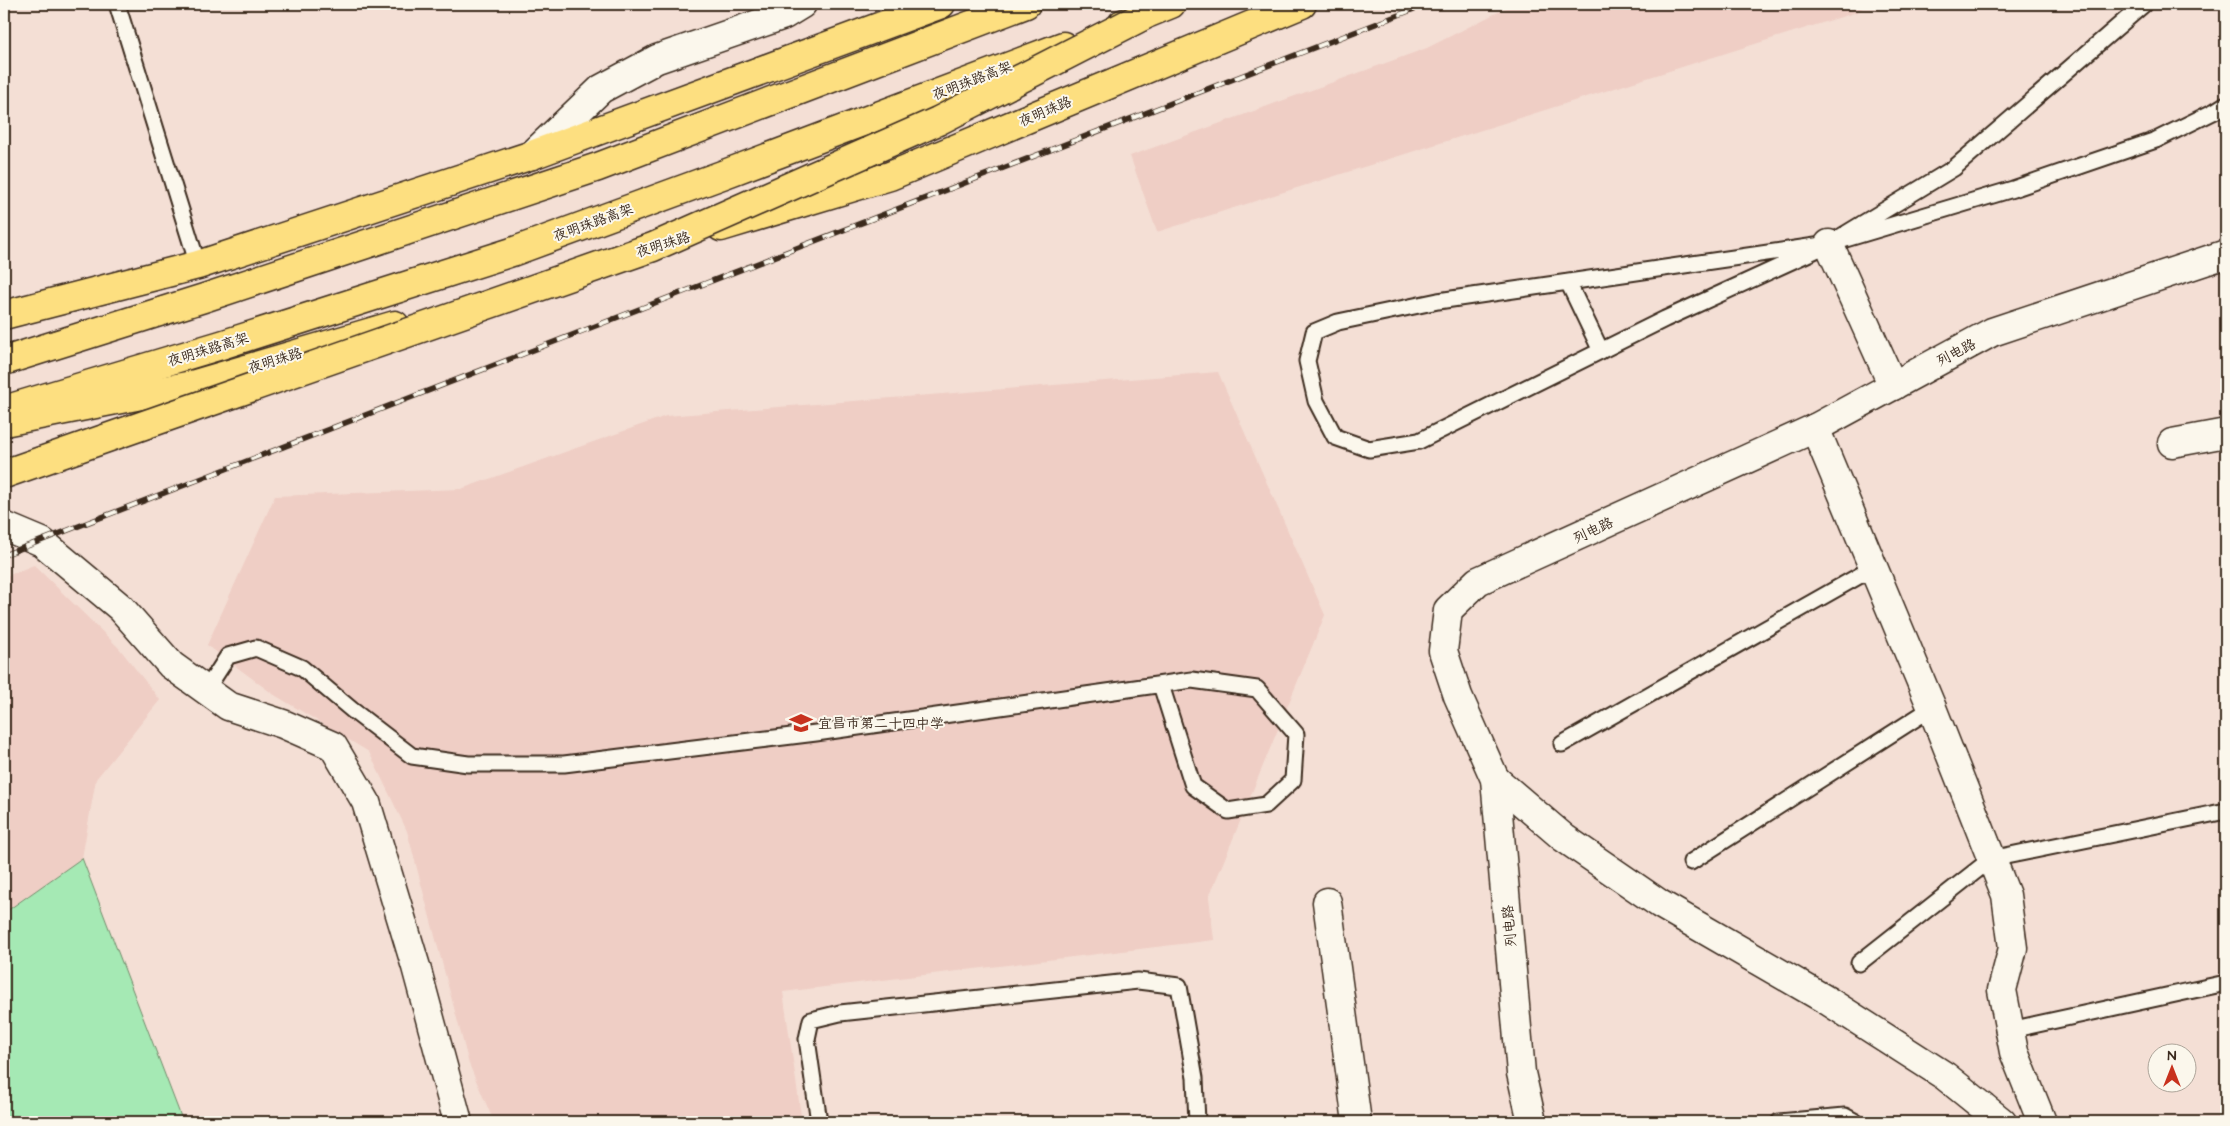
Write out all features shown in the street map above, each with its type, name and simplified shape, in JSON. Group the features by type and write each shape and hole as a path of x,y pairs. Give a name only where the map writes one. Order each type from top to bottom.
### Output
{"main road":[{"path":"4,314 198,265 532,155 902,10 941,4"},
{"path":"4,360 204,298 598,167 1026,4"},
{"name":"夜明珠路高架","path":"4,410 221,346 512,252 722,175 1171,4"},
{"name":"夜明珠路","path":"4,422 192,385 890,176 1302,4"},
{"path":"4,474 654,247 938,121 1145,15"}],"street":[{"path":"532,155 601,89 657,59 784,15 802,4"},
{"path":"1828,244 1893,386"},
{"name":"列电路","path":"1532,1122 1521,1073 1495,779 1458,696 1443,651 1448,610 1478,581 1815,428 1992,332 2226,254"},
{"path":"1815,428 1932,708 2006,895 2013,948 2002,990 2014,1052 2042,1122"},
{"path":"2172,443 2226,433"},
{"path":"4,526 42,542 121,608 171,665 228,706 282,724 333,746 366,802 416,967 458,1122"},
{"path":"1495,779 1564,838 1652,898 1828,1002 1936,1070 2002,1122"},
{"path":"1327,902 1357,1122"}],"lane":[{"path":"117,4 198,265"},
{"path":"2144,4 1954,168 1828,244 1665,319 1419,441 1369,449 1335,437 1316,401 1307,361 1314,332 1338,322 1438,301 1828,244 2012,189 2156,140 2215,112 2226,104"},
{"path":"1568,282 1601,351"},
{"path":"1562,744 1873,568"},
{"path":"206,690 228,656 256,648 302,668 412,756 468,764 564,764 816,733 1161,684 1192,680 1257,689 1296,734 1293,780 1266,805 1228,811 1193,786 1161,684"},
{"path":"1691,862 1932,708"},
{"path":"1860,963 1991,859 2226,811"},
{"path":"819,1122 807,1039 812,1020 840,1013 1138,981 1179,986 1195,1078 1197,1122"},
{"path":"2010,1030 2226,983"},
{"path":"1779,1122 1845,1116 1856,1122"}],"shaded area":[{"path":"1514,4 1867,4 1857,12 1157,232 1130,156 1427,48"},
{"name":"宜昌市第二十四中学","path":"1218,372 1325,615 1209,897 1214,940 783,992 802,1122 494,1122 469,1064 407,831 369,752 273,694 207,645 275,496 461,489 666,416"},
{"path":"34,565 119,648 160,700 96,779 82,858 4,913 4,577"}],"green space":[{"path":"82,858 183,1122 4,1122 4,913"}],"railway":[{"path":"4,555 1427,4"}],"place":[{"name":"宜昌市第二十四中学","path":"801,723"}]}
